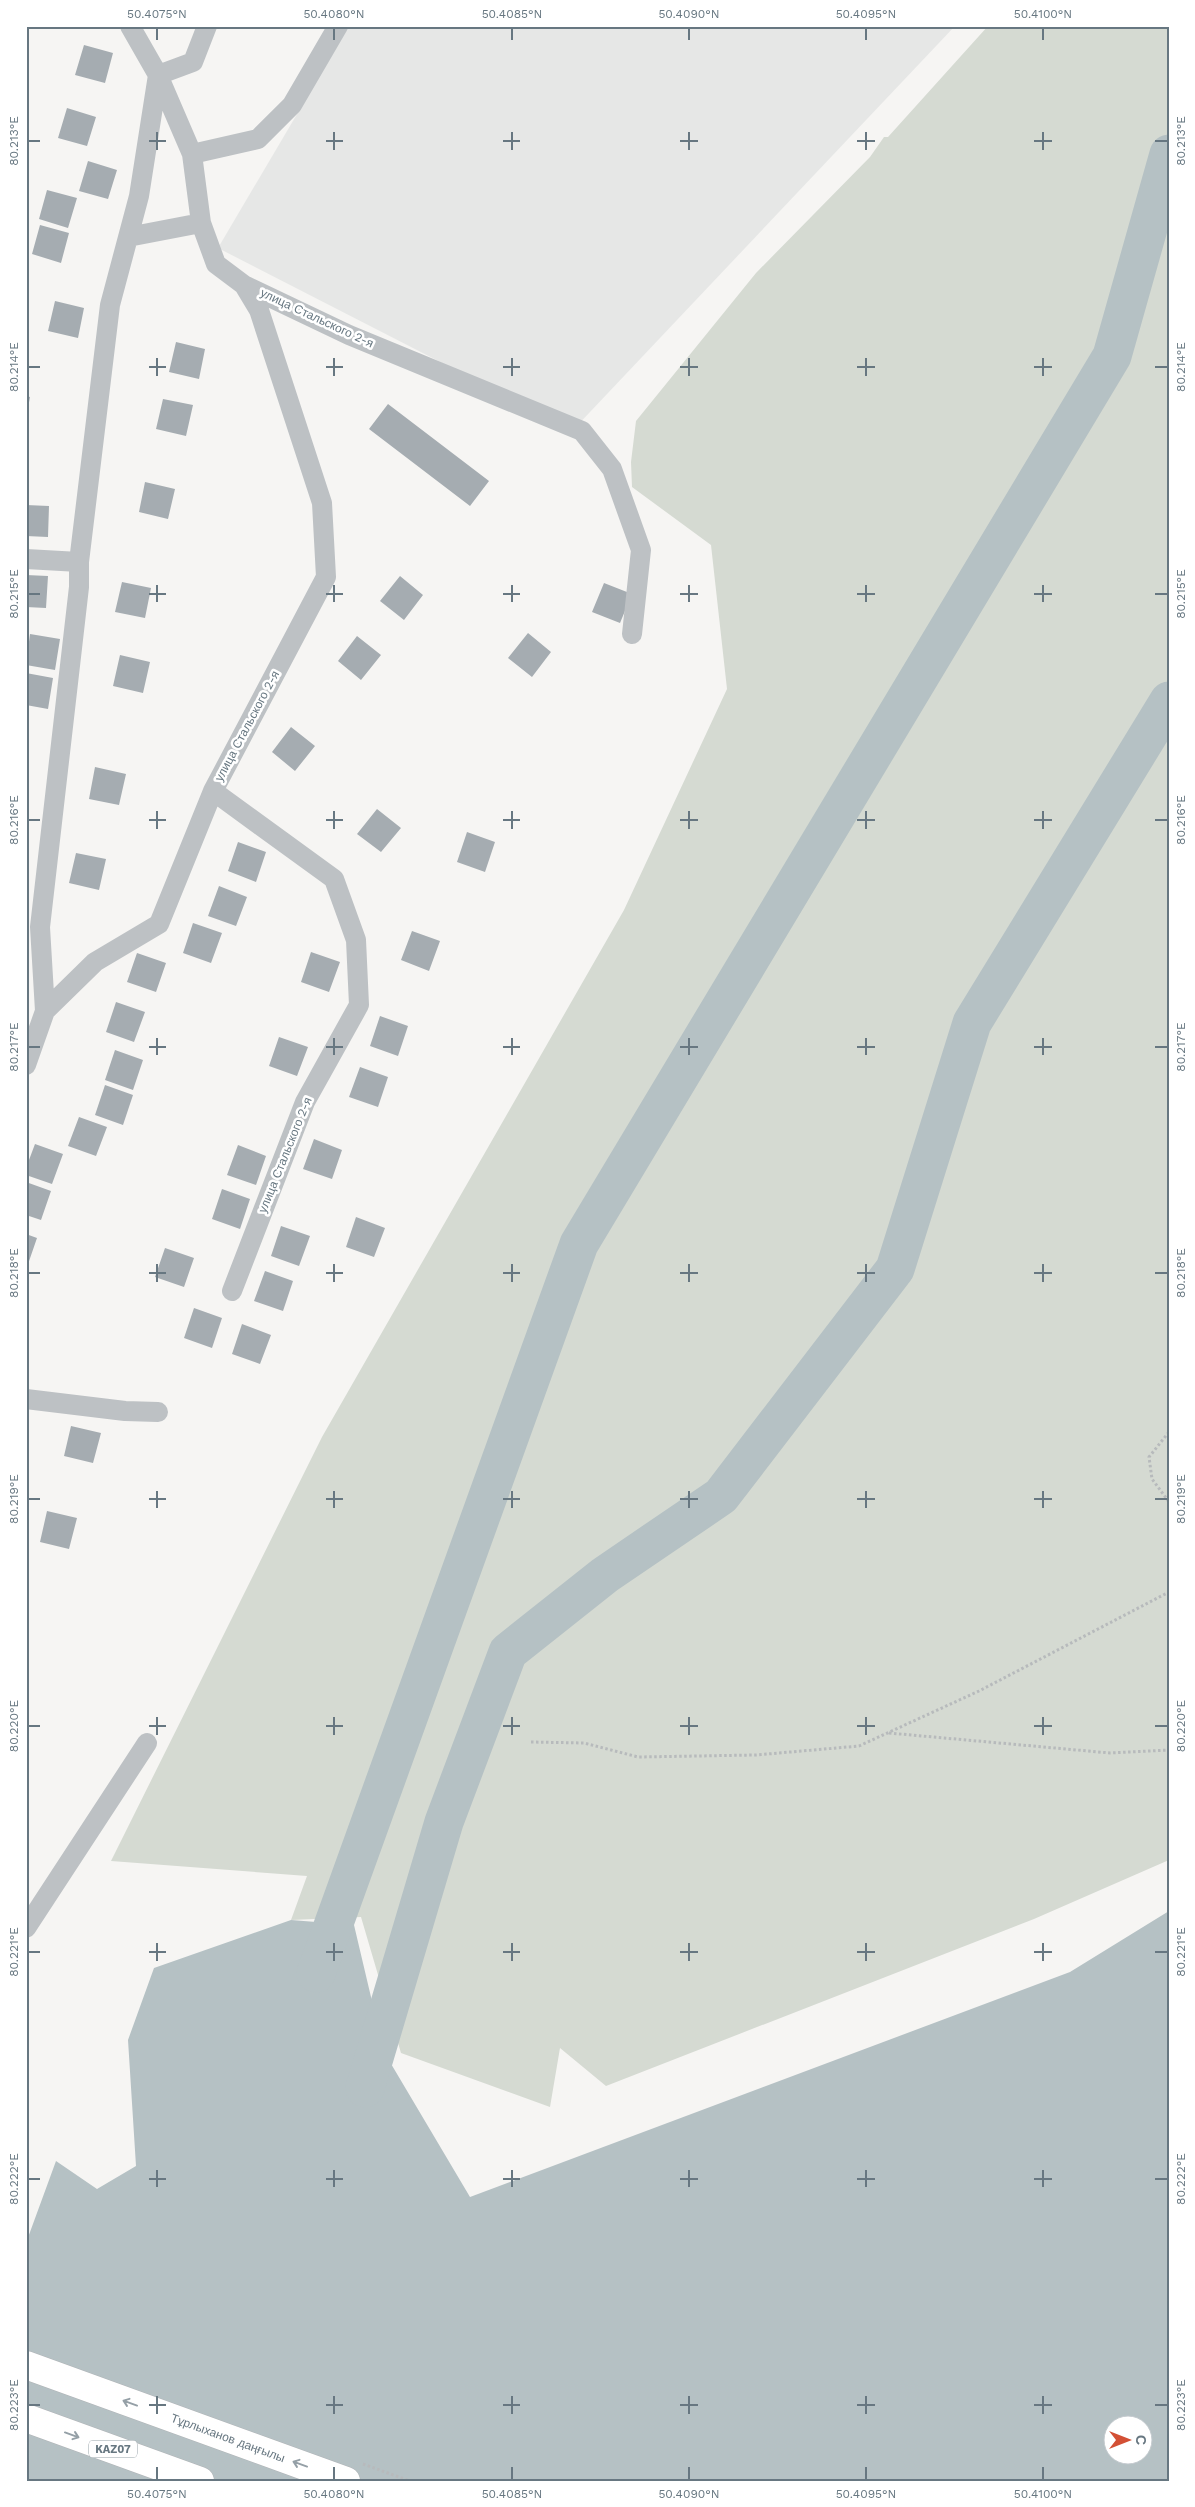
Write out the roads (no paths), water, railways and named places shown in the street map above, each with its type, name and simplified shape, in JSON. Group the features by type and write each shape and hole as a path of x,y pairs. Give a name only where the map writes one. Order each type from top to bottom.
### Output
{"highway":[{"name":"Тұрлыханов даңғылы","path":"26,2365 346,2481"},
{"name":"KAZ07","path":"26,2418 200,2481"}],"street":[{"path":"130,26 158,75 192,154 201,223 216,264 244,285"},
{"path":"192,154 258,138 292,105 338,26"},
{"path":"158,75 193,62 206,27"},
{"name":"улица Стальского 2-я","path":"26,1065 45,1011 40,927 79,587 79,562 110,305 139,196 158,75"},
{"path":"128,237 201,223"},
{"name":"улица Стальского 2-я","path":"244,285 349,335 582,431 612,469 641,550 632,634"},
{"name":"улица Стальского 2-я","path":"45,1011 95,962 159,924 213,791 326,577 322,503 259,310 244,285"},
{"path":"26,559 79,562"},
{"name":"улица Стальского 2-я","path":"213,791 334,879 356,940 358,1005 305,1102 232,1291"},
{"path":"26,1399 125,1411 158,1412"},
{"path":"26,1928 147,1743"}],"waterway":[{"path":"316,1973 579,1244 1112,356 1169,154"},
{"path":"365,2088 444,1822 508,1652 605,1575 721,1496 895,1269 972,1023 1169,701"}]}
